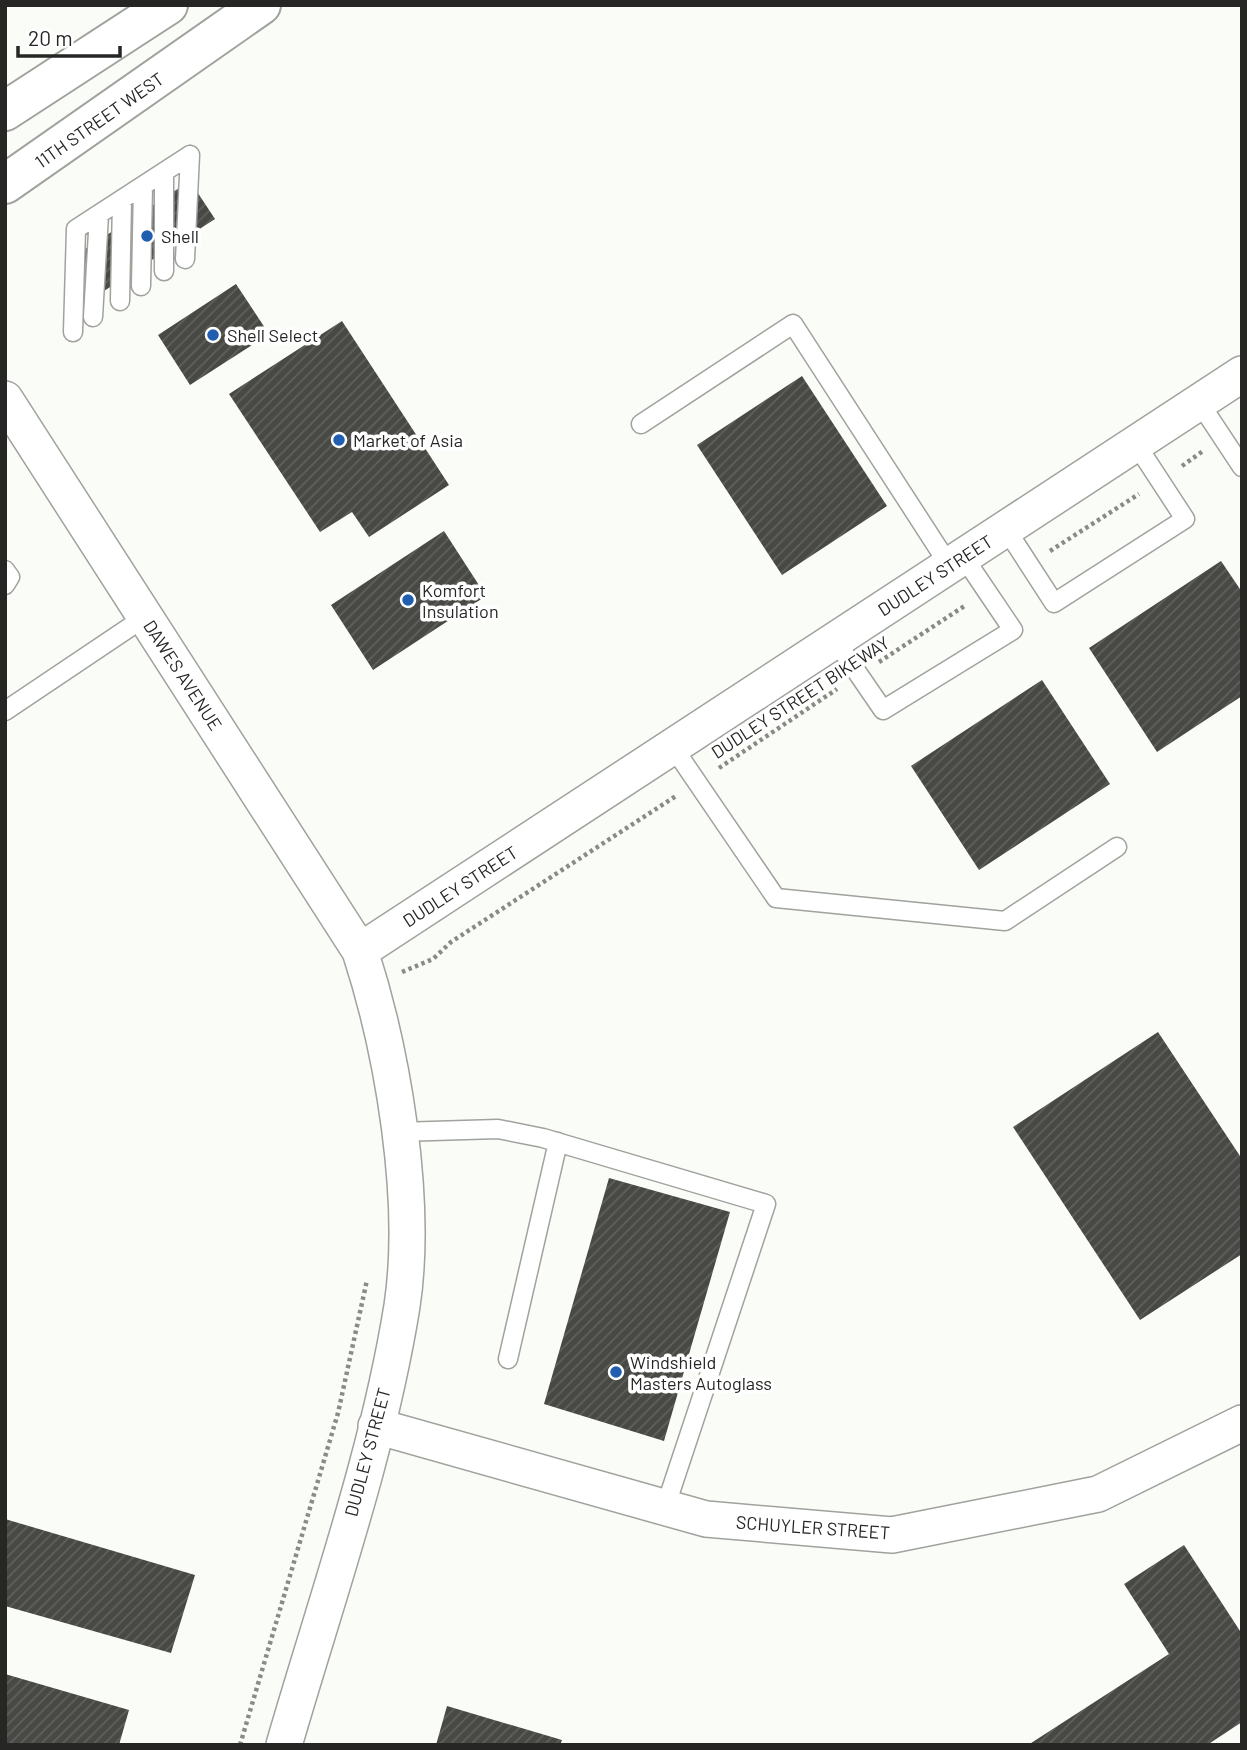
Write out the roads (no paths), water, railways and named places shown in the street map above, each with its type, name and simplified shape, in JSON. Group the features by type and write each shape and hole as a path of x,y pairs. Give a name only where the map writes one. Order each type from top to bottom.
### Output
{"main road":[{"path":"5,111 168,5"},
{"name":"11TH STREET WEST","path":"5,184 261,5"}],"street":[{"name":"DUDLEY STREET","path":"284,1745 376,1426 402,1304 407,1183 371,985 360,951 1242,374"},
{"name":"DAWES AVENUE","path":"5,399 360,951"},
{"name":"SCHUYLER STREET","path":"376,1426 706,1519 892,1535 1098,1494 1242,1423"}],"lane":[{"path":"73,332 76,229 190,155 185,259"},
{"path":"164,172 164,271"},
{"path":"141,286 143,186"},
{"path":"120,300 122,200"},
{"path":"93,317 99,215"},
{"path":"640,424 793,324 956,561 986,592 1013,630 883,710 835,640"},
{"path":"1199,402 1242,467"},
{"path":"1006,529 1054,603 1185,519 1136,444"},
{"path":"5,570 10,577 5,585"},
{"path":"5,711 145,617"},
{"path":"673,747 776,898 1005,921 1117,848"},
{"path":"399,1132 498,1129 558,1142 766,1204 665,1507"},
{"path":"508,1359 558,1142"}],"place":[{"name":"Shell","path":"147,236"},
{"name":"Shell Select","path":"213,335"},
{"name":"Market of Asia","path":"339,440"},
{"name":"Komfort Insulation","path":"408,600"},
{"name":"Windshield Masters Autoglass","path":"616,1372"}]}
